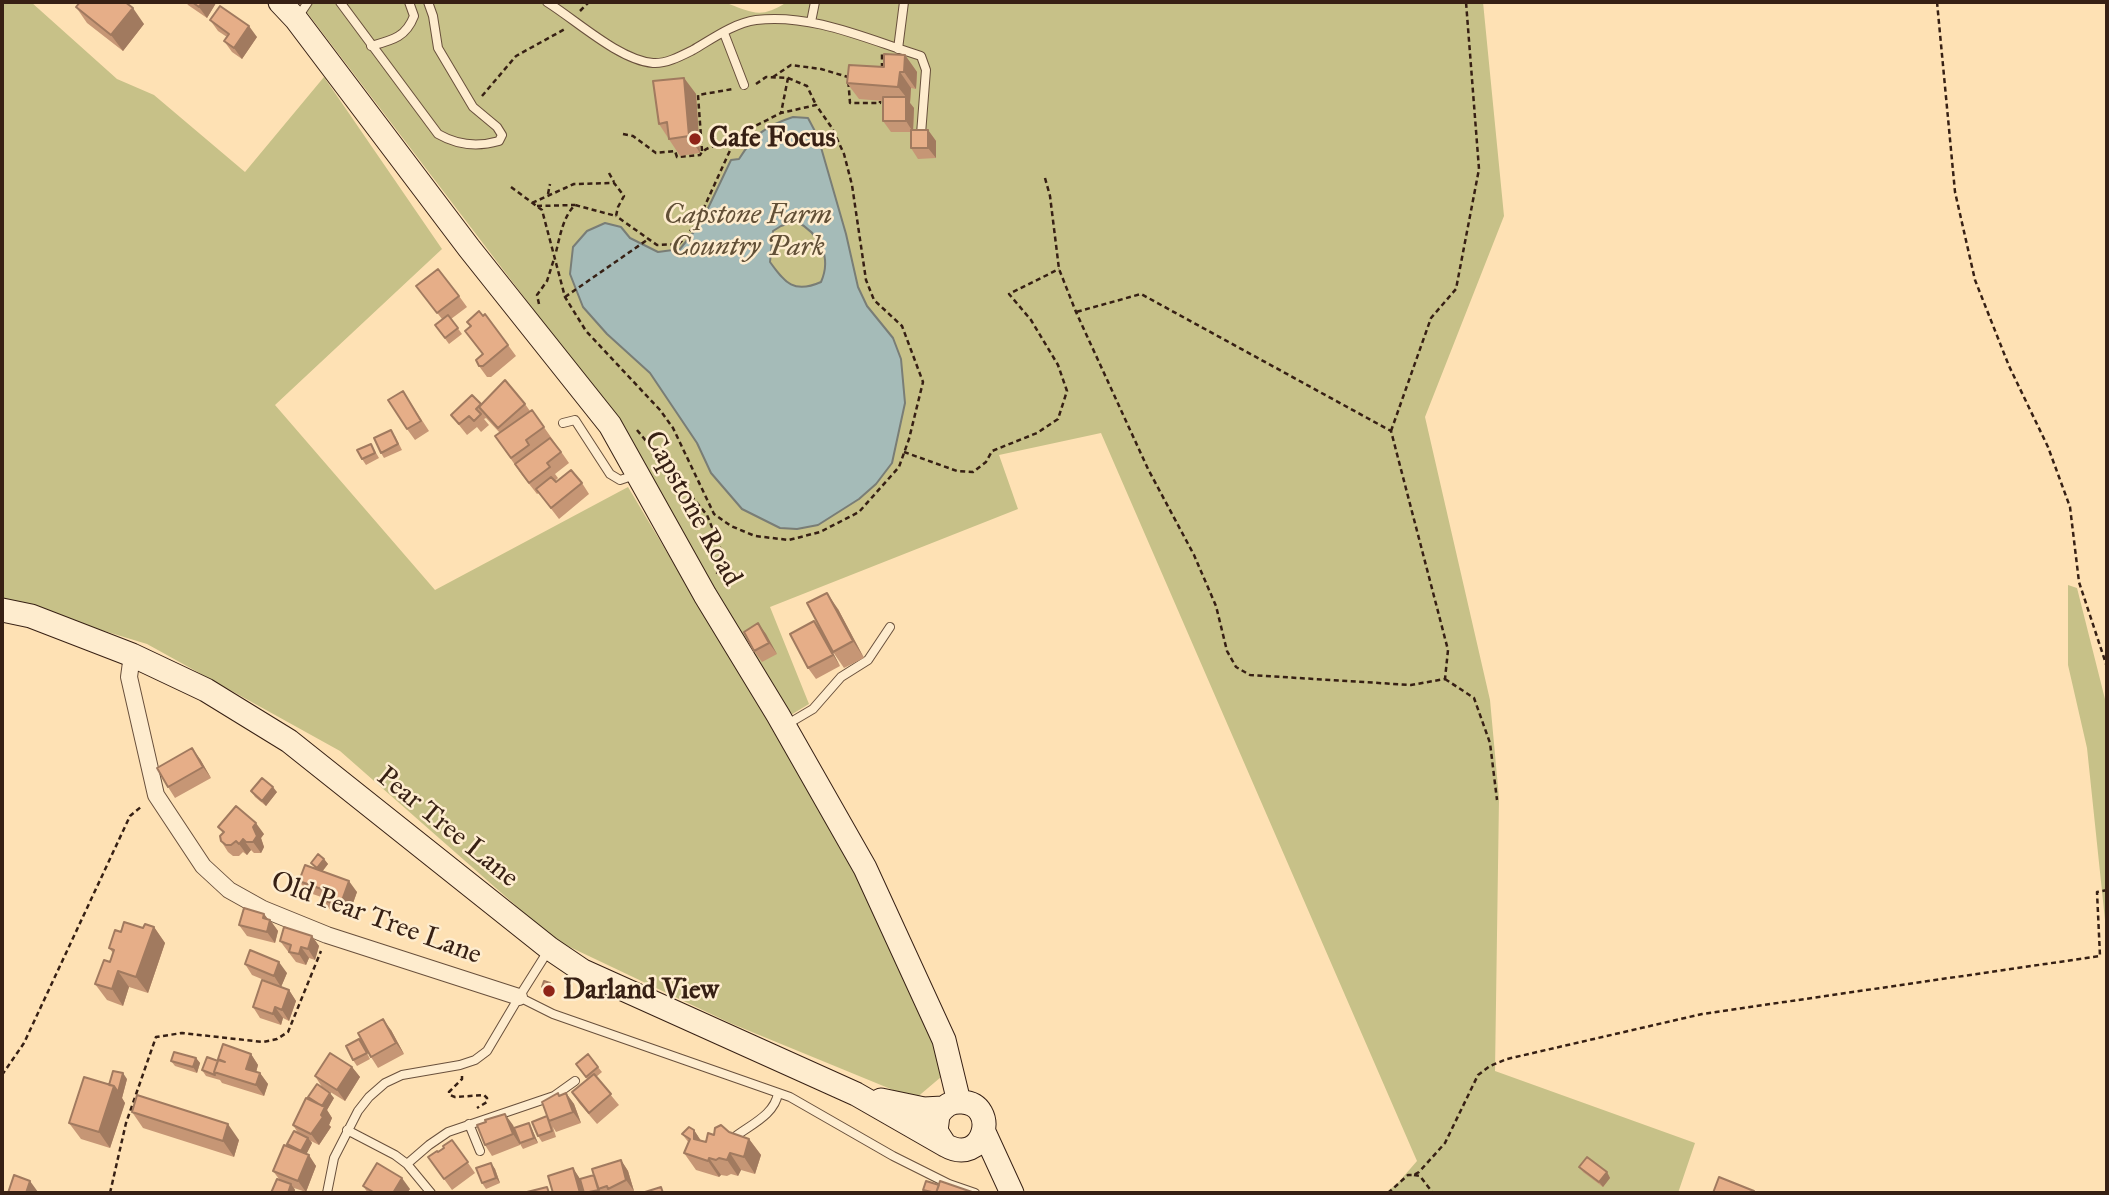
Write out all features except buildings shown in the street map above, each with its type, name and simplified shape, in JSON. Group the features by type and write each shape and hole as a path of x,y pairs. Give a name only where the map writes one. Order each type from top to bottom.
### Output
{"street":[{"name":"Capstone Road","path":"280,2 302,11 469,248 610,425 705,595 865,868 944,1040 951,1105"},
{"name":"Pear Tree Lane","path":"2,610 31,616 132,655 206,690 289,741 549,948 583,971 856,1094 952,1148"},
{"name":"Old Pear Tree Lane","path":"132,655 129,677 156,795 203,866 229,890 263,909 327,935 519,997"},
{"name":"Pear Tree Lane","path":"856,1094 903,1106 951,1105"},
{"path":"966,1102 979,1110 983,1117 984,1132 1011,1193 973,1157 939,1139 936,1122 951,1105 966,1102"},
{"path":"952,1148 975,1145 984,1132"}],"lane":[{"path":"340,2 439,134 453,143 487,144 499,141 502,135 497,127 472,107 438,47 428,2"},
{"path":"372,46 394,40 408,30 414,16 409,2"},
{"path":"547,2 629,56 654,63 678,57 752,20 776,19 811,22 921,56 926,70 920,134"},
{"path":"811,22 815,2"},
{"path":"898,49 904,2"},
{"path":"724,33 744,86"},
{"path":"563,424 575,420 610,474 620,480 638,474"},
{"path":"784,726 813,709 841,677 868,660 890,627"},
{"path":"327,1193 331,1168 347,1130 363,1104 385,1083 402,1074 468,1063 487,1051 549,948"},
{"path":"519,997 553,1014 778,1093 801,1103 893,1156 949,1184 975,1193"},
{"path":"407,1164 439,1137 479,1120 554,1096 575,1081"},
{"path":"736,1136 772,1109 777,1102 778,1093"},
{"path":"469,1124 480,1151"},
{"path":"347,1130 395,1155 407,1164 431,1193"}],"path":[{"path":"1445,679 1448,650 1391,431 1431,317 1457,289 1477,182 1479,169 1466,2"},
{"path":"1937,2 1955,192 1975,279 2010,366 2048,447 2070,506 2079,582 2107,667"},
{"path":"472,107 516,56 569,27 588,3"},
{"path":"882,69 883,44"},
{"path":"773,77 791,65 821,69 848,77 850,103 880,101"},
{"path":"511,187 542,210 565,297 586,331 660,410 673,428 714,514 755,536 789,540 820,532 859,512 899,467 923,382 902,326 874,300 866,280 852,186 844,155 832,128 807,86 788,78 766,77 754,86"},
{"path":"781,113 788,78"},
{"path":"702,151 698,95 744,86"},
{"path":"534,204 575,205 616,216 657,245 679,244 697,223 732,146 753,127 781,113 816,105"},
{"path":"623,134 633,136 656,153 676,151 677,158 700,155 702,151 714,146 732,146"},
{"path":"609,173 624,196 616,216"},
{"path":"1045,178 1050,196 1059,268 1076,312 1148,469 1195,555 1216,606 1227,651 1236,667 1250,675 1411,685 1445,679 1474,698 1490,743 1497,800"},
{"path":"534,204 547,194 574,184 614,183"},
{"path":"547,194 550,184"},
{"path":"540,310 537,295 547,281 561,233 570,210 575,205"},
{"path":"565,297 647,240"},
{"path":"904,452 957,471 973,472 986,462 992,452 1037,433 1058,419 1067,391 1059,365 1031,320 1009,294 1059,268"},
{"path":"1076,312 1141,294 1391,431"},
{"path":"630,421 707,515 721,550 717,574 705,595"},
{"path":"2,1075 24,1043 130,816 156,795"},
{"path":"1414,1175 1445,1143 1478,1075 1507,1059 1702,1014 2100,956 2097,892 2107,890"},
{"path":"110,1193 126,1123 156,1037 182,1033 263,1042 277,1039 288,1032 327,935"},
{"path":"461,1080 449,1092 451,1096 481,1094 487,1098 487,1102 475,1110 479,1120"},
{"path":"1388,1193 1408,1175 1420,1176 1433,1193"}],"green space":[{"path":"2,2 31,2 117,79 154,95 245,172 324,77 442,249 275,405 435,590 628,487 835,834 933,1029 941,1077 915,1099 730,1023 555,940 340,751 147,644 2,600"},
{"name":"Capstone Farm Country Park","path":"299,2 723,2 762,13 787,2 1483,2 1504,216 1425,417 1490,700 1499,798 1495,1071 1695,1143 1678,1193 1385,1193 1397,1184 1417,1161 1101,433 999,455 1018,509 770,607 809,704 784,719 617,419"},
{"path":"2068,585 2077,588 2107,707 2107,939 2087,748 2068,665"}],"water":[{"path":"793,117 808,118 818,137 858,287 867,306 893,338 901,359 905,403 892,463 876,484 859,499 818,525 797,529 780,528 742,509 711,473 697,443 650,373 607,334 583,307 570,274 573,247 587,231 605,223 621,227 630,238 658,252 680,249 701,223 731,160 739,159 761,132","holes":["796,221 812,232 822,247 825,264 821,282 804,287 786,281 770,262 773,231"]}],"place":[{"name":"Cafe Focus","path":"695,139"},
{"name":"Darland View","path":"549,991"}]}
